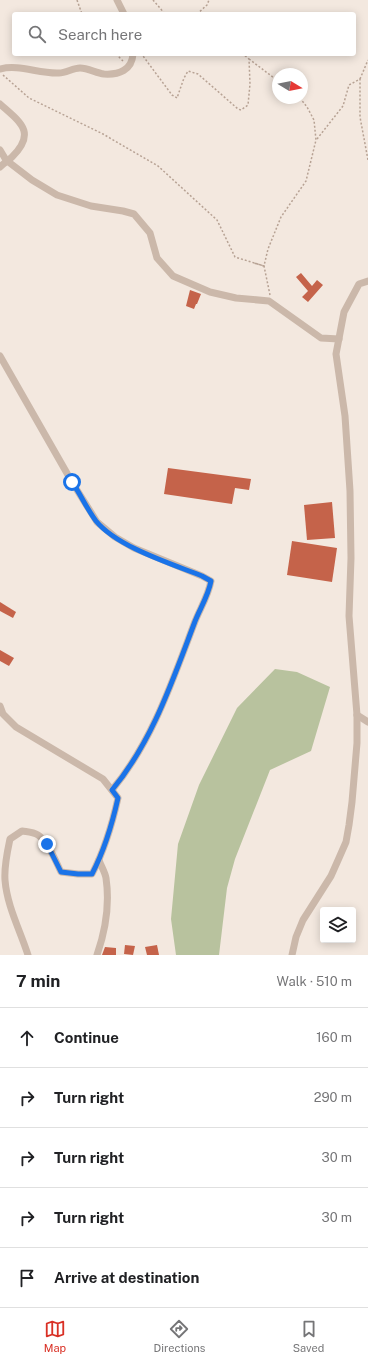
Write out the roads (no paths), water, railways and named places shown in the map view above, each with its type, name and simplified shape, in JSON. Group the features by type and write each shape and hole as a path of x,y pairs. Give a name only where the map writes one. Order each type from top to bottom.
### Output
{"street":[{"path":"117,0 123,12"},
{"path":"0,69 6,67 60,73 80,68 105,74 121,73 129,66 133,60 133,56"},
{"path":"0,104 19,121 24,129 24,138 20,148 0,167"},
{"path":"0,150 6,160 32,180 57,195 90,206 134,214 150,233 157,258 173,276 210,292 244,299 269,301 321,338 339,339"},
{"path":"292,955 296,937 303,920 331,876 346,842 352,802 358,715 349,616 351,558 345,416 336,354 344,312 359,284 368,280"},
{"path":"0,356 72,482 97,522 115,537 134,548 211,581 209,590 194,624 178,669 154,725 127,772 112,790"},
{"path":"0,706 3,714 16,727 103,779 118,798 112,824 99,860 92,874 61,872 47,844 37,834 22,831 10,839 5,866 6,891 28,955"},
{"path":"358,715 368,722"},
{"path":"97,955 104,934 107,913 106,877 99,860"}]}
